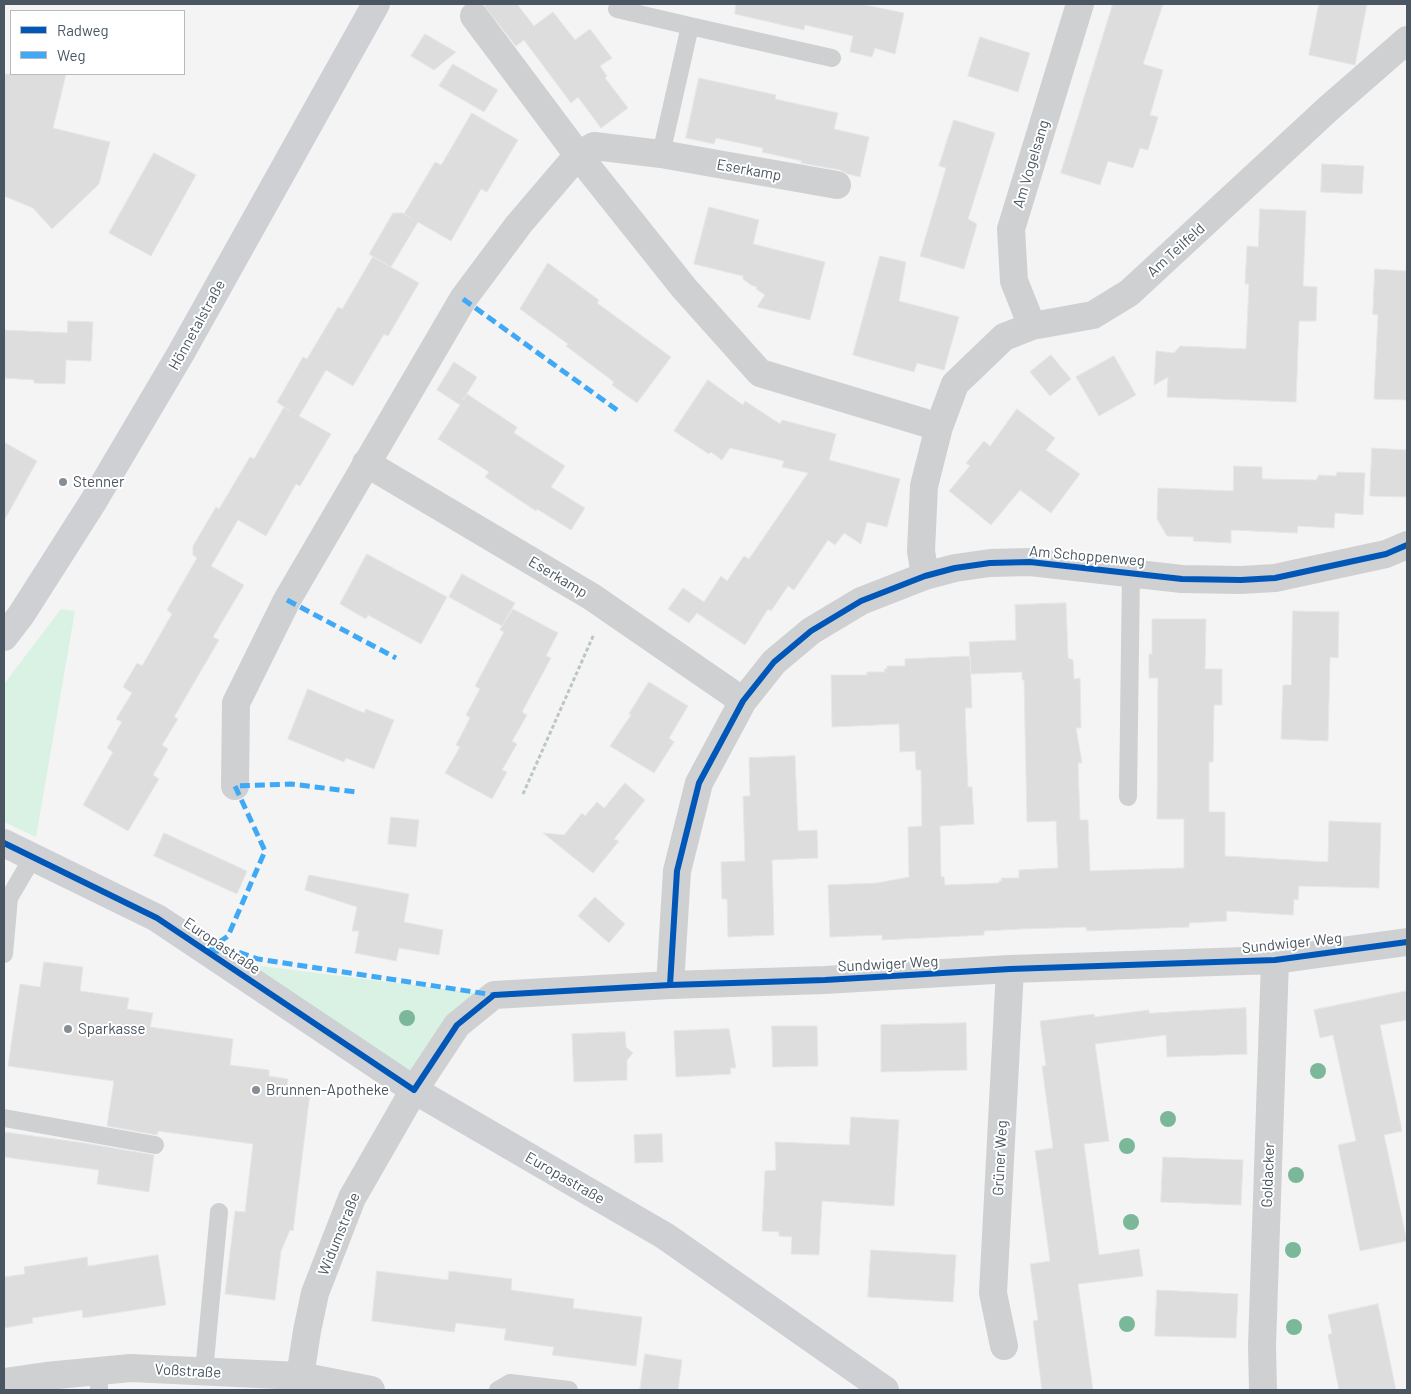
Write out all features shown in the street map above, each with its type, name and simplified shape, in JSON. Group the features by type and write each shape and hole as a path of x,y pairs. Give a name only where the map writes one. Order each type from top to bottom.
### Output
{"street":[{"name":"Hönnetalstraße","path":"4,637 21,616 93,502 181,353 376,4"},
{"name":"Am Vogelsang","path":"1032,326 1014,281 1011,229 1080,4"},
{"path":"474,16 578,155 684,288 760,373 939,427"},
{"name":"Am Teilfeld","path":"926,576 921,551 924,486 939,427 955,384 1004,337 1032,326 1093,315 1129,293 1329,108 1407,40"},
{"name":"Eserkamp","path":"235,786 236,703 287,600 463,300 519,224 578,155 594,146 662,154 837,185"},
{"name":"Eserkamp","path":"366,463 592,597 743,701"},
{"name":"Am Schoppenweg","path":"670,985 677,871 699,783 743,701 774,662 811,631 861,601 926,576 955,568 990,564 1030,562 1192,579 1241,580 1275,578 1386,554 1407,545"},
{"name":"Europastraße","path":"4,843 158,918 414,1090 665,1236 885,1390"},
{"name":"Sundwiger Weg","path":"414,1090 457,1025 494,995 670,985 825,980 1010,969 1275,960 1407,942"},
{"name":"Goldacker","path":"1263,1390 1262,1336 1275,960"},
{"name":"Grüner Weg","path":"1004,1346 993,1293 1010,969"},
{"name":"Widumstraße","path":"300,1383 315,1293 352,1198 414,1090"},
{"name":"Voßstraße","path":"4,1382 99,1381 131,1368 204,1372 371,1390"}],"lane":[{"path":"617,9 832,58"},
{"path":"662,154 690,26"},
{"path":"1128,796 1131,572"},
{"path":"4,954 9,898 33,857"},
{"path":"4,1118 155,1145"},
{"path":"204,1372 219,1212"},
{"path":"498,1390 510,1384 570,1390"}],"path":[{"path":"523,794 606,607"}],"green space":[{"path":"61,609 75,611 36,837 4,822 4,684"},
{"path":"245,964 476,993 410,1075"}],"building":[{"path":"483,4 517,4 534,26 553,12 575,40 590,29 612,58 600,66 607,76 605,78 628,108 601,128 578,97 571,103 524,40 516,46"},
{"path":"736,4 861,4 904,13 895,54 875,48 872,57 850,52 853,36 805,25 804,30 735,14"},
{"path":"1113,4 1163,4 1143,64 1163,70 1150,115 1158,117 1148,150 1140,148 1133,168 1108,161 1100,185 1061,173"},
{"path":"1319,4 1367,4 1355,65 1309,55"},
{"path":"425,34 456,52 434,70 411,56"},
{"path":"980,37 1030,53 1018,92 968,76"},
{"path":"453,64 498,90 484,112 439,86"},
{"path":"4,74 66,75 53,128 110,142 99,184 52,229 33,208 4,196"},
{"path":"699,78 776,95 775,99 838,113 834,129 869,137 860,177 840,170 801,163 802,161 762,152 763,148 716,138 714,144 686,138"},
{"path":"472,113 518,140 487,192 481,189 451,241 418,222 391,267 369,254 393,213 404,214 435,162 441,165"},
{"path":"954,120 995,133 968,219 977,224 964,269 920,256 946,168 939,166"},
{"path":"154,153 196,175 151,256 109,233"},
{"path":"1322,164 1364,166 1362,194 1321,192"},
{"path":"709,207 759,220 753,244 825,262 810,320 757,307 765,295 756,289 757,287 743,279 743,276 694,264"},
{"path":"1260,209 1306,211 1303,286 1317,287 1316,321 1299,321 1296,402 1167,397 1168,377 1154,385 1156,351 1174,353 1180,346 1246,349 1249,284 1245,284 1247,246 1258,247"},
{"path":"880,256 906,262 899,301 959,317 944,370 917,363 914,372 853,355"},
{"path":"373,257 419,283 388,336 384,334 353,386 326,370 299,416 331,434 300,486 296,484 266,536 238,520 211,566 244,585 213,637 219,640 174,717 178,719 162,745 168,749 153,775 159,779 128,831 83,805 113,752 107,748 122,722 116,719 132,693 123,687 137,663 142,666 172,614 167,610 197,558 193,555 193,546 216,507 219,509 250,457 254,459 284,407 290,411 277,402 303,357 307,359 338,307 342,309"},
{"path":"548,263 599,300 597,303 671,357 637,403 612,385 614,382 566,346 568,344 520,309"},
{"path":"1375,269 1407,271 1407,400 1374,399 1378,315 1373,314"},
{"path":"68,321 93,322 91,361 66,360 65,384 34,383 34,380 4,378 4,330 67,333"},
{"path":"1051,355 1071,379 1050,396 1030,372"},
{"path":"1114,356 1136,395 1099,416 1076,377"},
{"path":"454,362 477,377 463,400 467,394 517,427 514,433 565,466 551,487 585,508 571,530 537,509 536,511 485,477 489,472 438,439 460,405 437,390"},
{"path":"708,380 743,405 745,401 780,424 782,420 836,434 829,460 900,479 887,527 867,522 861,544 844,533 835,545 828,540 794,590 788,586 771,611 768,609 745,645 697,613 689,623 668,609 683,588 704,602 721,576 727,581 744,556 749,559 808,473 782,467 784,461 730,448 722,460 711,452 709,454 674,431"},
{"path":"1017,409 1055,438 1046,450 1080,474 1051,513 1020,490 991,525 949,491 970,466 966,463 984,441 990,446"},
{"path":"4,442 37,461 4,521"},
{"path":"1372,448 1407,450 1407,497 1370,496"},
{"path":"1234,466 1262,467 1262,479 1316,480 1319,475 1336,476 1337,472 1365,473 1363,515 1335,513 1334,528 1298,526 1297,533 1231,530 1231,543 1193,541 1194,537 1167,536 1157,519 1158,488 1233,491"},
{"path":"367,554 447,597 421,644 368,615 366,619 340,604"},
{"path":"462,574 515,603 502,626 449,597"},
{"path":"1066,603 1068,658 1073,660 1074,679 1080,678 1081,728 1076,728 1082,763 1078,763 1080,820 1088,820 1090,871 1184,868 1184,819 1157,819 1158,678 1149,678 1149,654 1152,654 1152,619 1206,619 1205,669 1222,669 1222,705 1214,705 1213,762 1209,762 1209,812 1225,812 1225,856 1328,862 1329,821 1381,823 1379,888 1299,886 1298,900 1294,899 1293,915 1226,911 1227,921 1189,923 1189,927 1087,931 1086,927 1021,929 984,931 984,935 882,940 882,935 830,937 828,885 877,883 909,877 908,827 922,826 921,770 916,770 915,751 900,752 899,724 832,727 831,675 867,675 867,672 885,672 884,669 887,669 887,666 905,666 905,659 970,656 969,642 1016,640 1015,605","holes":["970,661 971,674 1022,672 1022,680 1024,680 1027,822 1056,821 1058,868 1019,870 1019,878 1001,878 1002,881 999,881 999,883 945,885 944,877 941,877 940,826 974,824 972,787 968,787 965,708 972,708"]},
{"path":"513,609 558,633 546,656 551,658 522,712 527,715 512,741 517,744 502,770 507,772 492,799 445,773 460,747 456,745 470,718 466,715 480,689 475,686 504,632 500,630"},
{"path":"1293,611 1339,612 1338,658 1330,657 1328,741 1281,739 1283,685 1291,685"},
{"path":"649,682 688,706 669,738 674,742 654,773 610,746 631,715 629,714"},
{"path":"308,689 364,713 366,709 394,720 374,769 346,758 344,762 288,739"},
{"path":"795,756 798,831 817,830 818,858 772,860 774,935 728,937 727,899 722,899 721,862 745,861 743,796 750,796 749,758"},
{"path":"625,783 645,800 614,839 619,841 593,873 543,833 564,835 582,813 585,816 597,802 604,808"},
{"path":"391,817 419,820 416,847 388,844"},
{"path":"164,833 247,871 237,894 154,856"},
{"path":"309,875 409,894 404,922 443,930 439,955 399,948 396,961 355,953 359,931 352,931 357,907 305,890"},
{"path":"595,897 625,924 609,943 578,916"},
{"path":"44,962 83,967 80,991 129,998 127,1009 153,1013 150,1027 233,1039 230,1065 269,1070 269,1076 288,1079 287,1090 310,1093 293,1231 290,1230 281,1251 275,1300 225,1294 235,1211 245,1212 253,1144 158,1131 157,1135 107,1126 114,1081 8,1066 20,984 40,987"},
{"path":"1407,991 1407,1020 1380,1025 1402,1131 1384,1135 1407,1241 1360,1251 1338,1145 1356,1141 1333,1035 1320,1038 1314,1010"},
{"path":"1246,1008 1247,1054 1167,1057 1166,1035 1095,1044 1109,1141 1084,1144 1099,1255 1139,1249 1143,1276 1078,1284 1093,1390 1042,1390 1033,1321 1038,1320 1030,1264 1050,1261 1035,1151 1053,1148 1042,1066 1046,1066 1040,1021 1094,1014 1095,1017 1149,1010 1149,1013"},
{"path":"966,1023 967,1070 881,1072 881,1025"},
{"path":"772,1026 817,1026 818,1066 773,1067"},
{"path":"729,1029 736,1068 730,1068 731,1074 676,1077 674,1031"},
{"path":"625,1032 626,1047 633,1053 627,1060 627,1080 574,1082 572,1034"},
{"path":"851,1117 899,1120 894,1206 822,1201 819,1255 791,1254 792,1237 779,1236 779,1232 762,1231 765,1171 776,1170 775,1142 849,1145"},
{"path":"4,1132 154,1155 149,1192 97,1184 99,1170 4,1157"},
{"path":"662,1134 663,1162 635,1163 634,1135"},
{"path":"1163,1157 1243,1160 1241,1205 1161,1202"},
{"path":"871,1250 956,1255 953,1302 868,1297"},
{"path":"158,1255 166,1305 83,1318 82,1310 32,1318 33,1323 4,1328 4,1277 25,1274 24,1267 87,1257 88,1266"},
{"path":"377,1271 448,1280 449,1271 512,1279 511,1290 574,1299 573,1308 642,1317 636,1366 552,1355 554,1347 504,1340 506,1329 456,1323 454,1332 372,1321"},
{"path":"1157,1290 1238,1294 1236,1338 1155,1336"},
{"path":"1378,1304 1396,1390 1339,1390 1328,1335 1332,1333 1328,1315"},
{"path":"645,1354 682,1360 678,1390 640,1390"}],"marked path":[{"path":"463,299 617,410"},
{"path":"287,600 396,658"},
{"path":"207,951 228,936 265,851 235,786 291,784 356,792"},
{"path":"209,951 238,952 258,959 494,995"}],"cycle path":[{"path":"670,985 677,871 699,783 743,701 774,662 811,631 861,601 925,576 955,568 990,563 1030,562 1182,579 1241,580 1275,578 1386,554 1407,545"},
{"path":"4,843 157,918 414,1090 457,1025 494,995 670,985 825,980 1010,969 1275,960 1407,942"}],"place":[{"name":"Stenner","path":"63,482"},
{"name":"Sparkasse","path":"68,1029"},
{"name":"Brunnen-Apotheke","path":"256,1090"}]}
